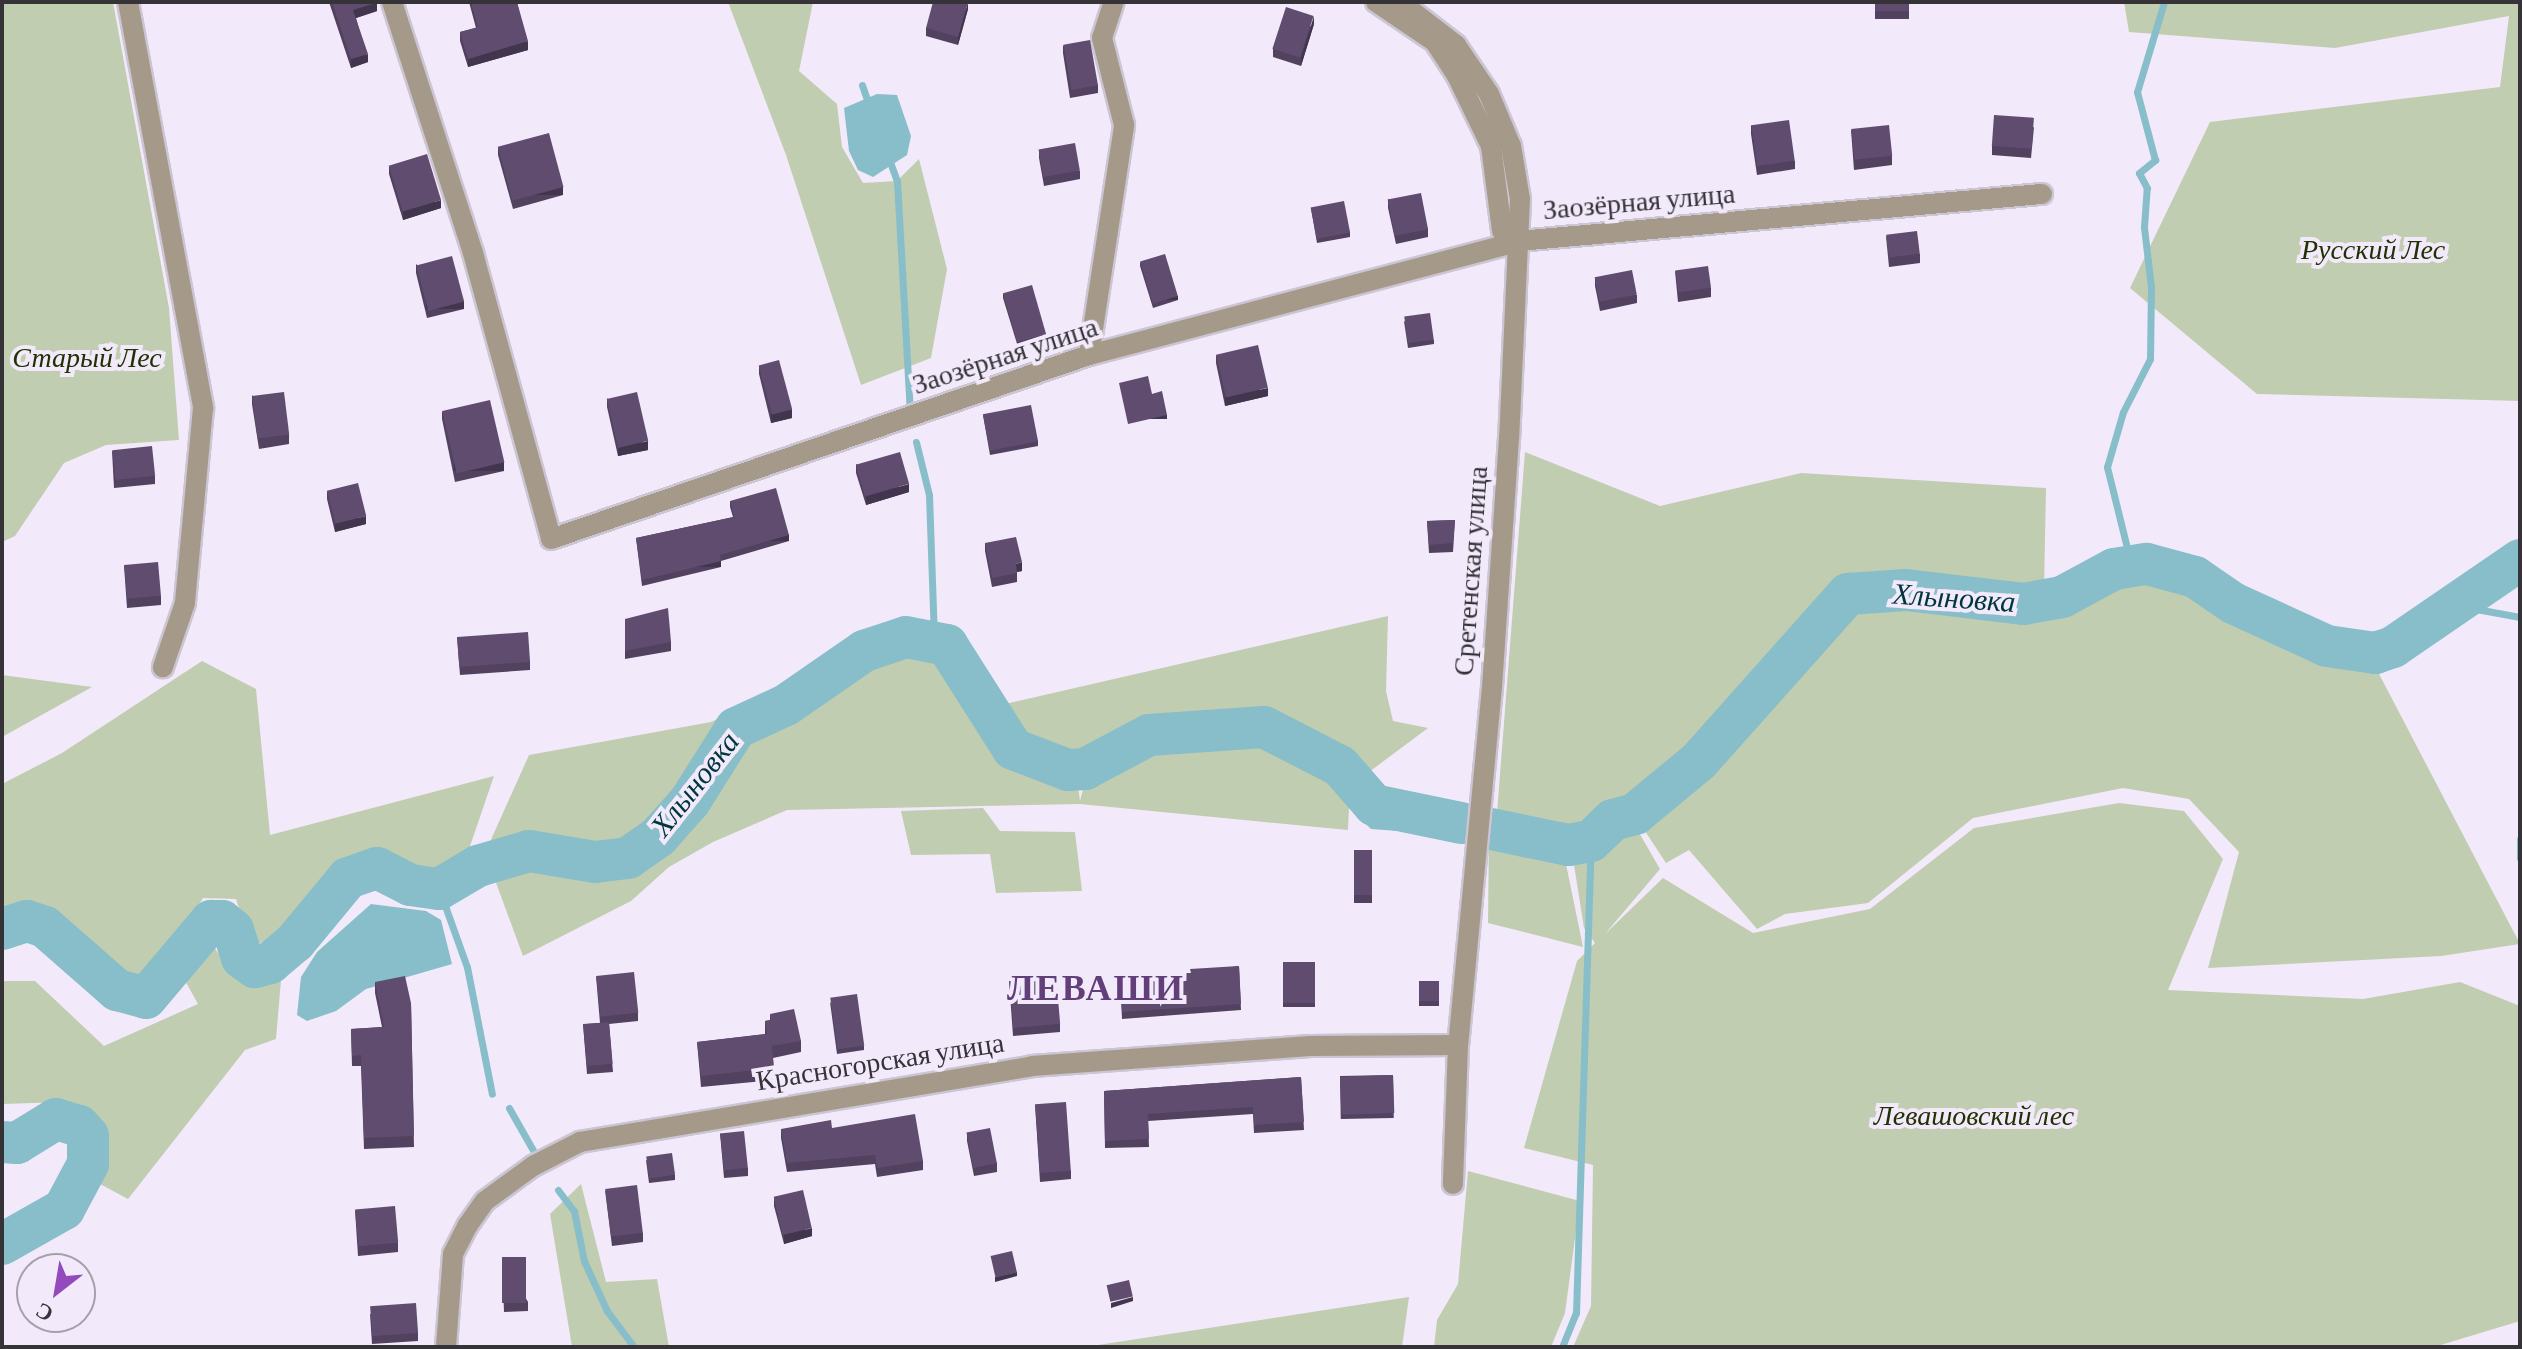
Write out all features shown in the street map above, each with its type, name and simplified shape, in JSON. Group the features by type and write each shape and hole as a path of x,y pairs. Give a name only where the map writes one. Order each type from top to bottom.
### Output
{"street":[{"path":"128,2 203,408 185,603 163,667"},
{"name":"Заозёрная улица","path":"392,2 473,253 551,539 1089,355 1510,236 2042,194"},
{"path":"1089,355 1124,125 1102,38 1114,2"},
{"path":"1376,2 1435,42 1456,74 1491,146 1510,236"},
{"name":"Сретенская улица","path":"1400,2 1456,45 1489,94 1511,146 1520,199 1510,236 1492,687 1458,1045 1453,1184"},
{"name":"Красногорская улица","path":"446,1347 453,1254 468,1225 485,1201 533,1166 580,1142 1032,1066 1310,1046 1458,1045"}],"green space":[{"name":"Старый Лес","path":"2,2 113,2 169,308 179,440 106,445 64,463 15,536 2,542"},
{"path":"728,2 813,2 799,71 837,104 842,147 863,183 897,181 919,159 947,269 931,358 861,385 786,155"},
{"name":"Русский Лес","path":"2124,2 2520,2 2520,401 2257,394 2130,288 2210,122 2500,87 2509,16 2335,48 2129,32"},
{"path":"1525,452 1660,506 1801,473 2046,488 2044,590 1881,578 1845,582 1654,791 1563,830 1497,813"},
{"path":"2121,576 2174,582 2211,613 2295,647 2377,670 2520,944 2441,956 2208,968 2239,852 2189,799 2123,788 1973,818 1868,903 1785,914 1757,929 1689,850 1666,863 1639,822 1742,740 1750,715 1788,682 1801,653 1854,603 1897,598 1988,607 2015,615 2042,614 2092,603"},
{"path":"1388,616 1386,691 1393,721 1428,728 1369,772 1265,719 1145,726 1081,761 1009,729 1001,705"},
{"path":"895,649 936,649 1000,758 1077,778 1080,801 1085,781 1132,748 1171,735 1255,735 1289,742 1350,786 1348,830 1080,804 787,810 713,842 669,867 631,901 523,956 485,853 529,755 711,722 817,671"},
{"path":"202,661 256,689 270,835 494,776 468,852 455,867 429,873 341,872 288,930 252,947 236,899 203,898 156,974 122,977 45,907 2,916 2,784 62,753"},
{"path":"2,675 92,687 2,737"},
{"name":"Левашовский лес","path":"2119,803 2184,811 2223,859 2168,990 2363,999 2460,982 2520,1006 2520,1321 2434,1347 1573,1347 1591,1306 1593,1165 1524,1148 1577,961 1595,943 1584,928 1574,865 1591,841 1634,824 1660,869 1605,934 1663,878 1753,933 1870,909 1974,828"},
{"path":"983,808 1000,831 1075,832 1082,891 996,893 990,854 911,855 901,811"},
{"path":"1489,833 1565,859 1583,947 1488,923"},
{"path":"210,941 232,974 281,980 276,1039 245,1050 128,1199 100,1184 106,1137 66,1102 2,1104 2,981 35,981 104,1046 198,1004 182,975"},
{"path":"1468,1171 1580,1201 1565,1313 1551,1347 1434,1347 1437,1320 1458,1284"},
{"path":"581,1184 606,1282 657,1279 669,1347 572,1347 550,1214"},
{"path":"1409,1297 1402,1347 1085,1347"}],"water":[{"path":"877,94 897,95 911,136 907,155 873,177 858,170 849,151 844,108"},
{"path":"1364,792 1427,817 1429,837 1409,823 1398,831 1371,829 1364,822 1366,806 1359,801"},
{"path":"371,904 426,911 441,920 452,964 366,989 336,1011 307,1021 297,1015 301,977 317,952"}],"building":[{"path":"332,2 377,2 353,10 368,54 351,59"},
{"path":"471,2 517,2 528,41 468,59 460,32 478,27"},
{"path":"933,2 968,2 958,37 926,28"},
{"path":"1875,2 1909,2 1909,11 1875,11"},
{"path":"1286,7 1314,16 1300,58 1272,49"},
{"path":"1090,40 1098,85 1071,90 1063,45"},
{"path":"1994,115 2034,118 2032,149 1992,146"},
{"path":"1789,120 1795,161 1757,166 1751,125"},
{"path":"1889,125 1892,156 1854,160 1851,129"},
{"path":"549,133 563,187 512,201 498,147"},
{"path":"1075,143 1080,171 1043,177 1039,149"},
{"path":"427,154 441,200 403,212 389,166"},
{"path":"1421,193 1428,229 1395,236 1388,199"},
{"path":"1344,201 1350,232 1317,239 1311,207"},
{"path":"1917,231 1920,254 1889,258 1886,235"},
{"path":"1165,254 1178,296 1153,304 1140,262"},
{"path":"452,256 464,301 428,311 416,266"},
{"path":"1708,266 1711,288 1678,292 1675,271"},
{"path":"1632,270 1637,295 1599,302 1595,277"},
{"path":"1032,285 1046,334 1017,342 1003,293"},
{"path":"1430,313 1434,340 1408,343 1404,317"},
{"path":"1258,345 1268,388 1226,398 1216,355"},
{"path":"779,360 792,409 772,415 759,365"},
{"path":"1148,376 1152,394 1162,391 1167,415 1128,424 1119,383"},
{"path":"284,392 289,435 257,439 252,396"},
{"path":"637,392 648,441 618,448 607,399"},
{"path":"490,400 504,462 457,473 442,411"},
{"path":"1031,405 1038,441 990,451 983,414"},
{"path":"152,446 155,476 115,480 112,450"},
{"path":"900,452 909,484 865,496 856,465"},
{"path":"358,483 366,516 335,524 327,491"},
{"path":"776,488 789,535 720,555 721,561 642,580 636,538 734,517 730,501"},
{"path":"1455,520 1453,543 1429,545 1427,521"},
{"path":"1016,537 1022,562 1016,564 1017,573 992,578 985,543"},
{"path":"158,562 161,596 127,599 124,565"},
{"path":"668,608 671,642 625,651 625,619"},
{"path":"528,632 530,662 459,667 457,637"},
{"path":"1354,850 1372,850 1372,895 1354,895"},
{"path":"1283,962 1315,962 1315,1003 1283,1003"},
{"path":"1239,966 1241,1004 1122,1012 1120,977 1191,973 1190,969"},
{"path":"634,972 638,1013 600,1017 596,976"},
{"path":"405,976 411,1003 414,1136 364,1138 361,1055 352,1056 351,1029 384,1027 375,982"},
{"path":"1056,976 1060,1024 1013,1028 1009,980"},
{"path":"1419,981 1439,981 1439,1001 1419,1001"},
{"path":"857,994 864,1045 837,1049 830,998"},
{"path":"794,1009 801,1041 772,1046 774,1068 701,1076 697,1042 767,1034 765,1021 771,1020 770,1014"},
{"path":"609,1022 613,1064 587,1066 583,1024"},
{"path":"1393,1075 1394,1113 1341,1115 1340,1077"},
{"path":"1301,1077 1304,1122 1254,1125 1253,1107 1148,1114 1149,1139 1105,1141 1104,1091"},
{"path":"1066,1102 1071,1171 1040,1173 1035,1104"},
{"path":"915,1114 923,1161 877,1168 875,1155 787,1163 781,1129 831,1120 832,1128"},
{"path":"990,1128 997,1163 973,1168 966,1133"},
{"path":"744,1131 748,1168 724,1170 720,1134"},
{"path":"672,1153 675,1175 649,1178 646,1157"},
{"path":"637,1185 643,1233 611,1237 605,1189"},
{"path":"803,1190 812,1228 783,1235 774,1197"},
{"path":"395,1206 398,1243 358,1246 355,1209"},
{"path":"1012,1251 1017,1272 996,1277 991,1256"},
{"path":"502,1257 526,1257 526,1303 502,1303"},
{"path":"1129,1280 1133,1297 1110,1302 1107,1285"},
{"path":"416,1303 418,1333 372,1336 370,1306"}],"waterway":[{"path":"2131,564 2107,467 2123,412 2150,359 2151,287 2144,227 2147,188 2139,173 2155,160 2137,92 2164,2"},
{"path":"862,85 869,105"},
{"path":"890,162 897,181 910,412"},
{"path":"916,442 929,495 934,639"},
{"name":"Хлыновка","path":"1486,828 1568,845 1591,841 1613,820 1635,814 1699,761 1848,594 1906,590 2023,604 2062,597 2114,569 2147,564 2195,577 2233,603 2327,646 2375,653 2393,647 2520,560"},
{"path":"2449,604 2520,617"},
{"name":"Хлыновка","path":"2,929 27,921 45,927 117,990 146,998 211,921 222,921 233,930 242,958 255,967 270,963 295,942 348,878 377,868 410,885 439,889 478,866 529,851 595,862 628,858 659,836 690,801 736,728 786,705 864,651 906,637 947,645 1013,749 1068,770 1085,769 1149,735 1264,727 1340,766 1374,805 1461,823"},
{"path":"2520,839 2520,858"},
{"path":"1562,1347 1576,1313 1591,841"},
{"path":"439,889 467,967 492,1094"},
{"path":"509,1108 533,1150"},
{"name":"Хлыновка","path":"2,1142 17,1143 56,1119 79,1126 88,1136 88,1164 64,1209 2,1244"},
{"path":"558,1190 574,1211 584,1261 607,1311 634,1347"}],"district":[{"name":"ЛЕВАШИ","path":"1096,989"}]}
